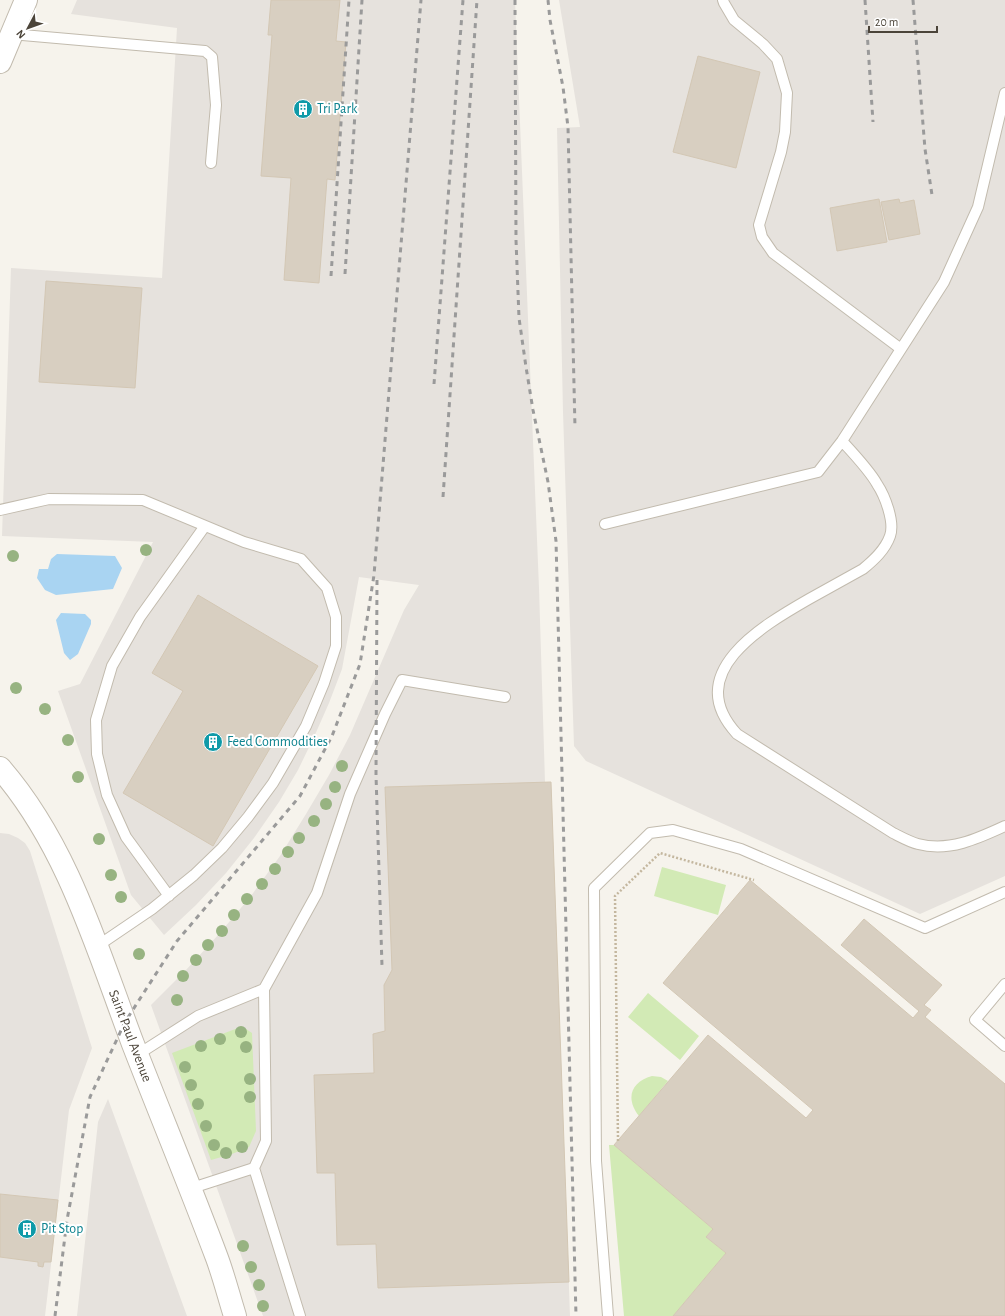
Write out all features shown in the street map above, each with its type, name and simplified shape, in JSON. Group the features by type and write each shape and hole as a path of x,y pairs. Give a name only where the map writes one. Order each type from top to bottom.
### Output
{"street":[{"path":"4,48 26,0"},
{"name":"Saint Paul Avenue","path":"0,768 34,812 55,848 81,908 217,1259 235,1316"}],"lane":[{"path":"723,0 734,20 764,44 777,59 787,93 782,152 759,226 762,237 773,253 901,350"},
{"path":"4,48 205,51 212,56 216,105 210,163"},
{"path":"605,524 818,472 842,441 944,282 978,207 1005,92"},
{"path":"842,441 877,483 886,503 891,520 891,535 885,548 863,569 776,618 744,643 732,656 723,670 718,683 722,713 728,724 737,734 893,833 917,844 937,847 958,845 1005,826"},
{"path":"0,510 49,499 143,500 244,542 301,559 326,588 336,617 336,646 324,683 306,726 273,783 248,817 222,848 194,875 145,914 96,947"},
{"path":"169,896 126,837 107,794 97,754 96,720 112,666 140,617 206,526"},
{"path":"300,1316 254,1168 266,1141 264,989 317,893 350,794 385,714 402,680 505,697"},
{"path":"608,1316 596,1161 594,888 650,833 673,830 741,849 924,928 1005,892"},
{"path":"1005,984 974,1020 1005,1046"},
{"path":"137,1055 198,1016 264,989"},
{"path":"190,1189 254,1168"}],"path":[{"path":"618,1142 615,896 660,853 754,880"}],"shaded area":[{"path":"77,0 515,0 539,588 545,782 551,782 570,1316 263,1316 151,1005 219,934 251,896 280,856 329,775 350,735 404,610 419,585 359,577 342,669 329,703 298,770 279,802 254,838 226,873 196,905 164,935 131,895 58,691 80,684 153,542 2,536 11,268 162,278 177,28 71,14"},
{"path":"559,0 1005,0 1005,876 920,914 586,761 574,746 563,412 557,128 580,127"},
{"path":"0,833 9,834 18,838 25,843 30,851 92,1048 69,1110 45,1316 0,1316"},
{"path":"108,1099 187,1316 77,1316 98,1122"}],"green space":[{"path":"662,867 726,885 718,915 654,896"},
{"path":"648,993 699,1036 680,1060 628,1017"},
{"path":"238,1028 246,1029 252,1033 256,1131 249,1147 211,1160 172,1053"},
{"path":"652,1076 661,1077 668,1081 639,1116 632,1103 632,1092 639,1082"},
{"path":"609,1145 614,1145 713,1229 706,1237 726,1253 673,1316 624,1316"}],"water":[{"path":"57,554 115,556 122,568 113,589 56,595 45,590 37,578 39,569 48,569 51,559"},
{"path":"61,613 85,614 91,620 91,624 78,654 70,660 64,653 56,620"}],"building":[{"name":"Tri Park","path":"271,0 340,0 336,41 346,42 335,180 327,179 319,283 284,280 291,178 261,176 272,35 268,35"},
{"path":"698,56 760,72 736,168 673,152"},
{"path":"879,199 887,242 837,251 830,208"},
{"path":"899,199 900,203 914,200 920,234 889,240 881,202"},
{"path":"46,281 142,288 135,388 39,382"},
{"name":"Feed Commodities","path":"198,595 318,666 213,846 123,793 183,691 152,673"},
{"path":"551,782 569,1282 378,1288 376,1244 337,1245 335,1173 317,1173 314,1075 374,1073 373,1034 385,1031 384,985 392,970 385,787"},
{"path":"750,880 913,1018 919,1011 841,945 864,919 942,985 924,1005 931,1010 925,1017 1005,1084 1005,1316 673,1316 726,1253 706,1237 713,1229 614,1145 708,1035 806,1118 813,1110 663,983"},
{"name":"Pit Stop","path":"0,1194 58,1200 51,1262 44,1262 43,1267 38,1266 38,1262 0,1257"}],"railway":[{"path":"331,276 349,0"},
{"path":"345,274 362,0"},
{"path":"55,1316 67,1220 90,1097 125,1022 177,941 300,796 332,736 360,664 374,575 421,0"},
{"path":"434,384 463,0"},
{"path":"443,497 477,0"},
{"path":"515,0 516,240 519,318 533,410 548,482 556,541 576,1316"},
{"path":"548,0 550,20 563,87 568,127 575,428"},
{"path":"865,0 873,122"},
{"path":"913,0 925,149 932,195"},
{"path":"377,580 376,775 382,966"}],"place":[{"name":"Tri Park","path":"303,109"},
{"name":"Feed Commodities","path":"213,742"},
{"name":"Pit Stop","path":"27,1229"}]}
